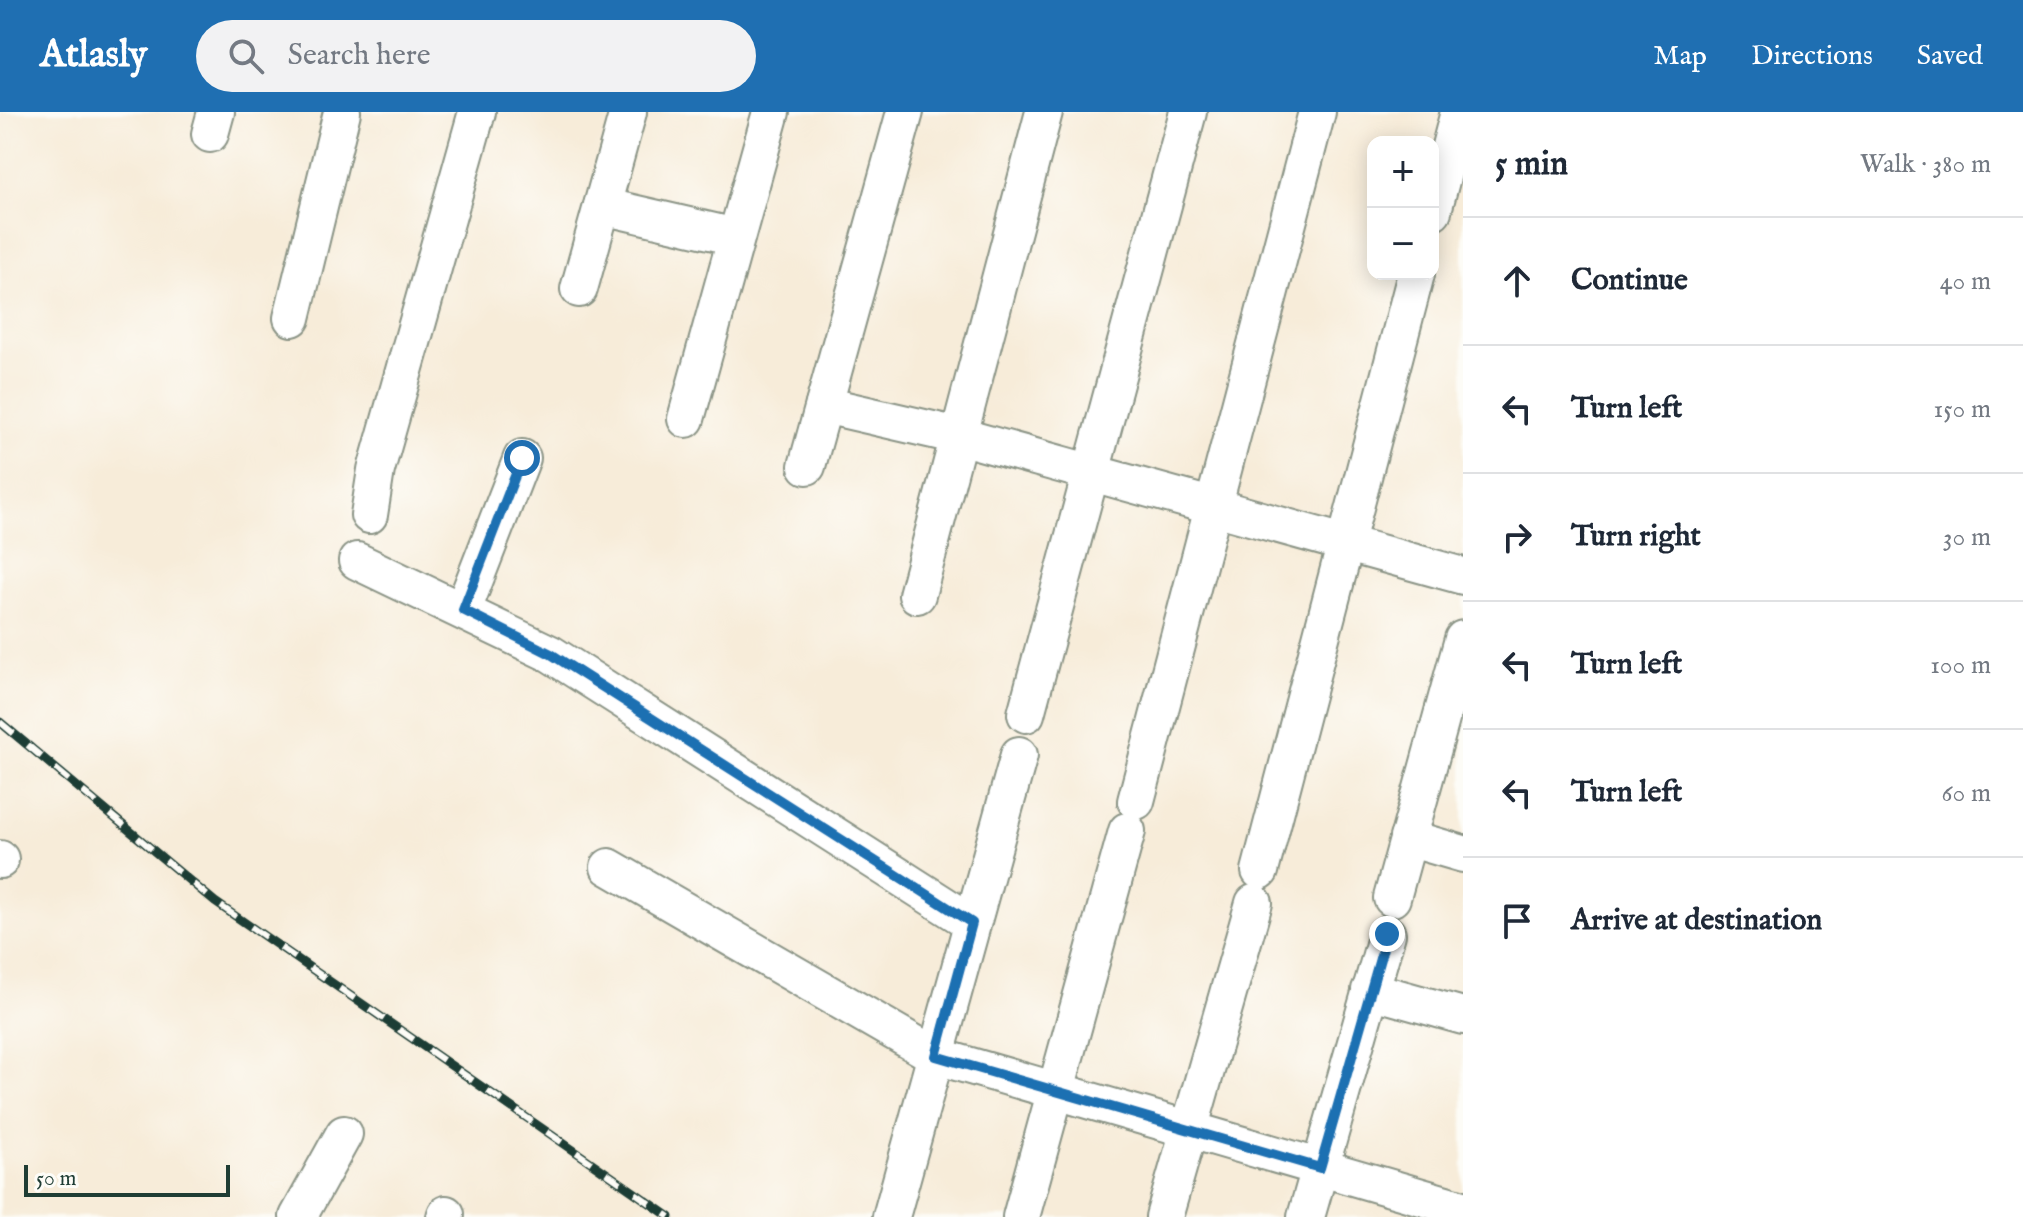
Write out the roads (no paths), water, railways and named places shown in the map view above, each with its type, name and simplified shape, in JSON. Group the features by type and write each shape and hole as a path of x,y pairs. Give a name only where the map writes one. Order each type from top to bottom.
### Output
{"street":[{"path":"292,318 342,112"},
{"path":"369,515 376,470 477,112"},
{"path":"579,289 628,112"},
{"path":"686,419 771,112"},
{"path":"807,466 905,112"},
{"path":"917,595 1044,112"},
{"path":"1026,714 1188,112"},
{"path":"1021,1217 1131,816 1317,112"},
{"path":"1434,208 1459,112"},
{"path":"602,206 736,237"},
{"path":"1164,1217 1257,887 1414,280"},
{"path":"824,405 959,436 1463,576"},
{"path":"463,610 522,458"},
{"path":"357,561 551,654 972,923"},
{"path":"1392,898 1463,639"},
{"path":"891,1217 1019,755"},
{"path":"1408,838 1463,854"},
{"path":"609,867 936,1056 1463,1209"},
{"path":"1306,1217 1387,934"},
{"path":"1370,990 1463,1016"},
{"path":"298,1217 344,1134"}],"railway":[{"path":"0,722 215,902 670,1217"}]}
